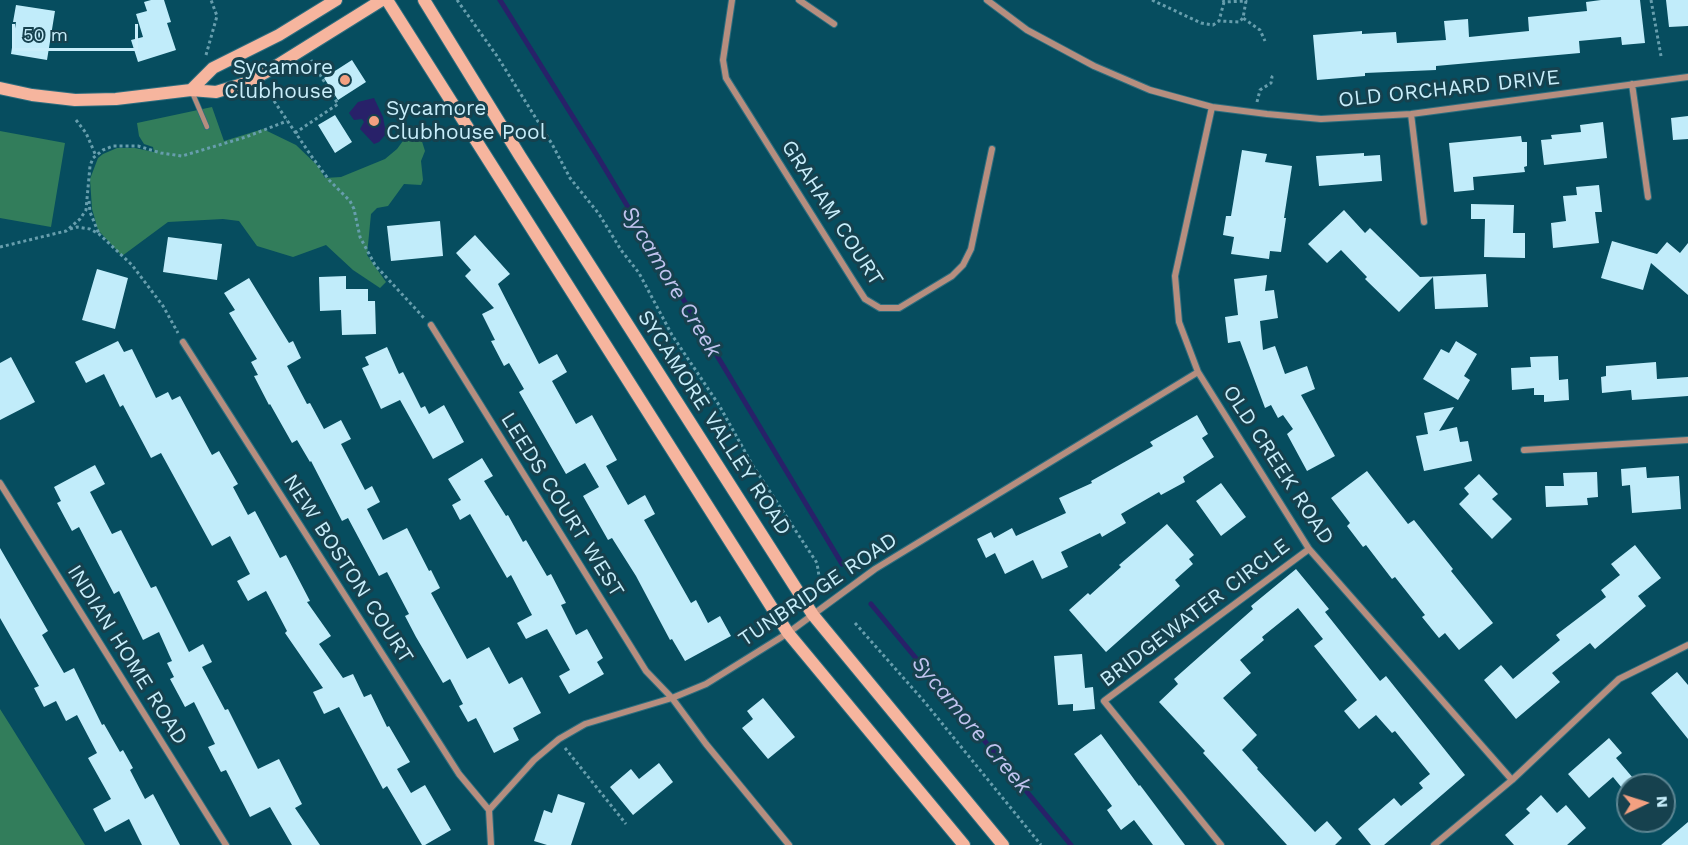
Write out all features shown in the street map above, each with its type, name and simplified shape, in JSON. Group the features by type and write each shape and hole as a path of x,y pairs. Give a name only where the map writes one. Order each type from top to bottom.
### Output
{"main road":[{"path":"191,90 213,68 279,35 323,5 336,0"},
{"path":"0,88 32,95 75,100 116,99 191,90 216,92 246,83 268,71 382,0"},
{"path":"387,0 788,633 964,845"},
{"name":"SYCAMORE VALLEY ROAD","path":"424,0 520,156 813,615 1003,845"}],"street":[{"name":"GRAHAM COURT","path":"732,0 723,60 726,78 854,282 866,298 880,308 899,308 952,276 963,265 971,249 992,149"},
{"path":"799,0 834,24"},
{"name":"OLD ORCHARD DRIVE","path":"987,0 1027,30 1094,66 1150,90 1212,107 1255,113 1321,119 1411,114 1688,77"},
{"path":"1632,84 1648,197"},
{"name":"OLD CREEK ROAD","path":"1212,107 1175,276 1179,322 1198,372 1309,549 1512,780"},
{"path":"1411,114 1424,222"},
{"name":"LEEDS COURT WEST","path":"431,325 646,671 672,698 706,744 789,845"},
{"name":"NEW BOSTON COURT","path":"183,342 459,774 489,810"},
{"name":"TUNBRIDGE ROAD","path":"489,810 534,760 559,739 585,724 672,698 706,684 788,633 875,569 1198,372"},
{"path":"1524,450 1688,440"},
{"name":"INDIAN HOME ROAD","path":"0,483 226,845"},
{"name":"BRIDGEWATER CIRCLE","path":"1221,845 1104,701 1309,549"},
{"path":"1434,845 1512,780 1619,679 1688,645"},
{"path":"489,810 491,845"}],"lane":[{"path":"191,90 207,127"}],"path":[{"path":"204,62 217,16 211,0"},
{"path":"457,0 497,56 552,144 570,178 639,273 672,335 719,405 753,466 817,563 819,576"},
{"path":"1152,0 1213,25 1219,21 1239,22 1243,18 1246,1 1223,1 1219,21"},
{"path":"1651,0 1661,57"},
{"path":"1243,18 1264,34 1265,41"},
{"path":"295,133 338,104 310,59"},
{"path":"1255,113 1260,90 1271,83 1272,77 1268,75"},
{"path":"274,101 329,180 350,201 360,237 375,265 431,325"},
{"path":"76,120 86,133 96,156"},
{"path":"66,231 80,219 86,210 90,166 96,156 113,146 138,146 182,156 246,137 287,121"},
{"path":"88,188 90,212 99,234"},
{"path":"0,247 84,227 99,234 141,276 163,306 183,342"},
{"path":"855,623 924,700 1041,845"},
{"path":"559,739 626,824"}],"green space":[{"path":"212,107 224,141 263,129 296,145 318,166 325,178 341,177 385,159 397,149 414,126 419,132 425,151 421,161 423,180 421,185 404,184 388,206 377,208 371,214 367,255 386,282 380,288 353,270 326,245 293,257 257,246 239,221 223,219 168,222 122,256 98,230 92,209 90,179 98,158 117,148 135,148 154,152 153,147 144,144 139,136 137,123"},
{"path":"0,131 65,143 51,227 0,218"},
{"path":"0,709 12,728 85,845 0,845"}],"shaded area":[{"name":"Sycamore Clubhouse Pool","path":"374,98 383,117 386,134 374,144 360,129 364,122 362,119 354,120 349,113 358,102"}],"building":[{"path":"164,0 171,22 167,23 176,50 138,62 131,40 143,37 136,14 147,11 144,2"},
{"path":"1640,0 1645,43 1622,45 1621,37 1579,41 1580,53 1436,66 1436,70 1365,73 1365,76 1317,80 1313,35 1362,31 1362,34 1396,32 1397,43 1446,40 1444,21 1468,19 1469,37 1529,31 1528,17 1587,11 1586,2"},
{"path":"1666,0 1688,0 1688,26 1669,27"},
{"path":"16,5 55,11 47,60 11,54"},
{"name":"Sycamore Clubhouse","path":"352,60 366,82 338,100 324,78"},
{"path":"335,115 352,142 335,153 318,125"},
{"path":"1688,116 1688,139 1673,140 1671,118"},
{"path":"1603,122 1607,158 1544,165 1541,140 1552,139 1551,135 1581,132 1580,125"},
{"path":"1521,136 1522,142 1527,142 1525,172 1473,177 1474,190 1454,192 1449,143"},
{"path":"1242,150 1267,154 1265,162 1292,166 1281,252 1270,251 1269,259 1231,254 1234,237 1223,235 1226,216 1231,216"},
{"path":"1364,153 1364,156 1380,155 1382,181 1319,186 1316,156"},
{"path":"1599,185 1602,212 1595,212 1599,243 1553,248 1551,223 1566,221 1563,196 1577,195 1576,187"},
{"path":"1471,204 1514,205 1513,233 1525,233 1525,258 1484,257 1485,219 1471,219"},
{"path":"1344,210 1365,233 1370,228 1420,277 1486,274 1488,307 1435,309 1433,277 1399,312 1365,279 1367,277 1341,250 1327,263 1308,244"},
{"path":"440,221 443,256 391,261 387,226"},
{"path":"475,235 510,274 498,284 539,364 557,354 567,372 552,381 576,424 592,415 617,460 606,466 628,505 645,495 655,514 644,520 691,603 696,600 708,623 720,616 731,636 685,661 672,639 670,640 636,576 612,538 608,540 583,496 599,487 585,463 566,474 519,392 524,389 509,363 504,366 491,341 495,340 482,314 494,308 465,276 471,270 456,253"},
{"path":"168,237 222,244 217,280 163,272"},
{"path":"1612,241 1657,254 1667,242 1680,253 1688,243 1688,295 1651,263 1643,290 1601,278"},
{"path":"97,269 128,278 115,329 82,320"},
{"path":"1267,275 1265,291 1274,290 1278,318 1260,321 1263,350 1275,346 1285,374 1307,366 1315,389 1301,395 1335,456 1307,471 1287,434 1293,429 1283,415 1278,418 1271,405 1265,408 1240,341 1228,343 1225,317 1238,315 1234,279"},
{"path":"346,276 346,289 368,289 368,301 375,301 376,334 342,335 341,310 320,311 319,277"},
{"path":"249,278 289,343 293,341 301,358 287,366 307,404 310,403 324,429 341,420 351,439 341,444 365,490 372,486 380,502 367,509 383,540 407,528 440,588 431,593 467,659 489,647 509,684 522,677 541,713 513,728 519,740 494,753 476,718 468,722 459,706 463,704 450,679 443,683 416,637 405,616 409,614 387,572 379,576 348,518 342,521 311,461 297,440 292,443 269,405 254,376 258,375 251,362 257,359 229,313 235,310 224,293"},
{"path":"118,341 124,352 132,349 156,398 168,392 172,400 180,396 212,455 219,451 238,484 233,487 248,515 255,511 280,558 286,555 310,601 307,602 331,636 319,644 343,678 353,674 364,697 371,694 387,727 389,726 410,762 397,769 411,793 425,785 451,830 422,845 387,786 383,789 339,707 324,714 313,692 323,688 285,633 287,631 266,591 248,601 237,581 250,574 230,536 212,546 161,453 151,458 123,405 120,407 104,374 86,383 75,362"},
{"path":"1456,341 1477,354 1464,376 1470,380 1458,400 1423,379 1441,349 1449,353"},
{"path":"387,347 399,374 403,372 421,408 425,406 429,414 444,405 464,442 433,459 400,400 381,409 362,368 369,365 365,357"},
{"path":"1558,356 1559,380 1568,379 1569,400 1544,402 1544,395 1534,395 1534,388 1512,390 1511,368 1531,367 1530,357"},
{"path":"11,357 35,402 0,420 0,363"},
{"path":"1656,362 1657,379 1688,377 1688,396 1632,400 1631,390 1602,393 1601,377 1606,376 1606,366"},
{"path":"1454,407 1439,431 1457,427 1460,442 1468,441 1472,461 1424,471 1416,436 1428,434 1424,413"},
{"path":"1197,415 1208,434 1202,438 1214,457 1183,477 1185,482 1161,495 1159,492 1121,514 1126,523 1102,537 1100,533 1061,552 1068,567 1042,579 1033,560 1005,574 995,553 986,558 977,539 991,532 994,538 1012,528 1016,536 1066,513 1059,498 1092,483 1091,481 1153,446 1150,442"},
{"path":"482,458 493,476 484,481 506,516 508,515 523,542 526,540 547,576 551,574 566,603 561,605 576,635 587,629 603,658 597,662 604,674 569,694 559,676 570,670 547,629 526,639 517,623 532,615 511,575 507,578 470,514 460,520 452,505 461,500 448,479"},
{"path":"95,465 105,484 90,492 112,534 121,530 151,588 156,586 189,652 203,644 212,662 202,667 225,710 228,709 258,769 279,759 302,804 295,808 320,845 292,845 270,807 250,817 226,770 221,772 208,747 215,744 194,702 185,707 170,679 174,677 167,663 172,661 159,632 143,640 119,591 114,594 79,527 72,531 57,503 61,501 54,487"},
{"path":"1646,467 1647,478 1679,476 1681,509 1632,513 1630,485 1622,486 1621,469"},
{"path":"1367,471 1408,524 1414,520 1493,623 1459,650 1445,633 1439,638 1422,617 1425,615 1395,577 1392,579 1366,545 1363,547 1347,526 1350,523 1331,498"},
{"path":"1597,472 1598,497 1587,498 1588,505 1546,507 1545,486 1564,486 1563,473"},
{"path":"1479,474 1498,494 1492,499 1512,519 1492,539 1459,504 1469,494 1464,488"},
{"path":"1221,483 1246,517 1221,536 1196,501"},
{"path":"1167,524 1194,555 1189,559 1193,564 1175,580 1180,586 1106,652 1069,610 1088,593 1090,595 1121,567 1119,565"},
{"path":"1635,545 1661,578 1638,596 1646,606 1595,649 1590,643 1552,673 1560,682 1516,719 1484,680 1501,665 1513,679 1560,640 1556,635 1606,597 1601,590 1620,575 1611,564"},
{"path":"0,548 48,631 42,635 64,673 74,668 102,725 104,724 120,752 123,750 133,768 130,770 145,799 153,794 180,845 142,845 129,819 105,832 93,809 111,799 88,758 97,753 77,715 66,721 56,701 44,707 34,688 39,686 0,618"},
{"path":"1296,569 1329,609 1325,612 1380,681 1386,676 1465,775 1384,845 1371,845 1358,829 1394,798 1401,806 1423,788 1419,783 1430,774 1395,731 1392,733 1376,715 1359,729 1344,711 1357,700 1314,646 1323,639 1298,608 1262,637 1264,640 1240,660 1251,673 1223,698 1257,735 1242,750 1315,832 1327,821 1342,838 1335,845 1287,845 1159,702 1178,684 1174,679 1253,609 1251,606"},
{"path":"1082,654 1085,688 1093,687 1095,709 1073,711 1073,704 1058,705 1054,656"},
{"path":"1677,672 1688,685 1688,739 1651,693"},
{"path":"763,698 795,737 768,759 742,728 753,719 747,711"},
{"path":"1101,734 1185,845 1153,845 1134,820 1121,830 1107,810 1112,806 1074,754"},
{"path":"1609,738 1622,753 1616,758 1629,773 1616,773 1616,781 1613,777 1589,798 1568,774"},
{"path":"659,763 673,782 633,815 610,787 631,769 639,779"},
{"path":"558,794 585,803 571,845 547,845 534,841 544,810 552,813"},
{"path":"1541,795 1557,813 1566,805 1586,828 1567,845 1514,845 1505,835 1530,813 1526,809"},
{"path":"1688,822 1688,845 1661,845 1676,833"}],"waterway":[{"name":"Sycamore Creek","path":"500,0 598,157 842,564"},
{"name":"Sycamore Creek","path":"871,604 1071,845"}],"place":[{"name":"Sycamore Clubhouse","path":"345,80"},
{"name":"Sycamore Clubhouse Pool","path":"374,121"}]}
